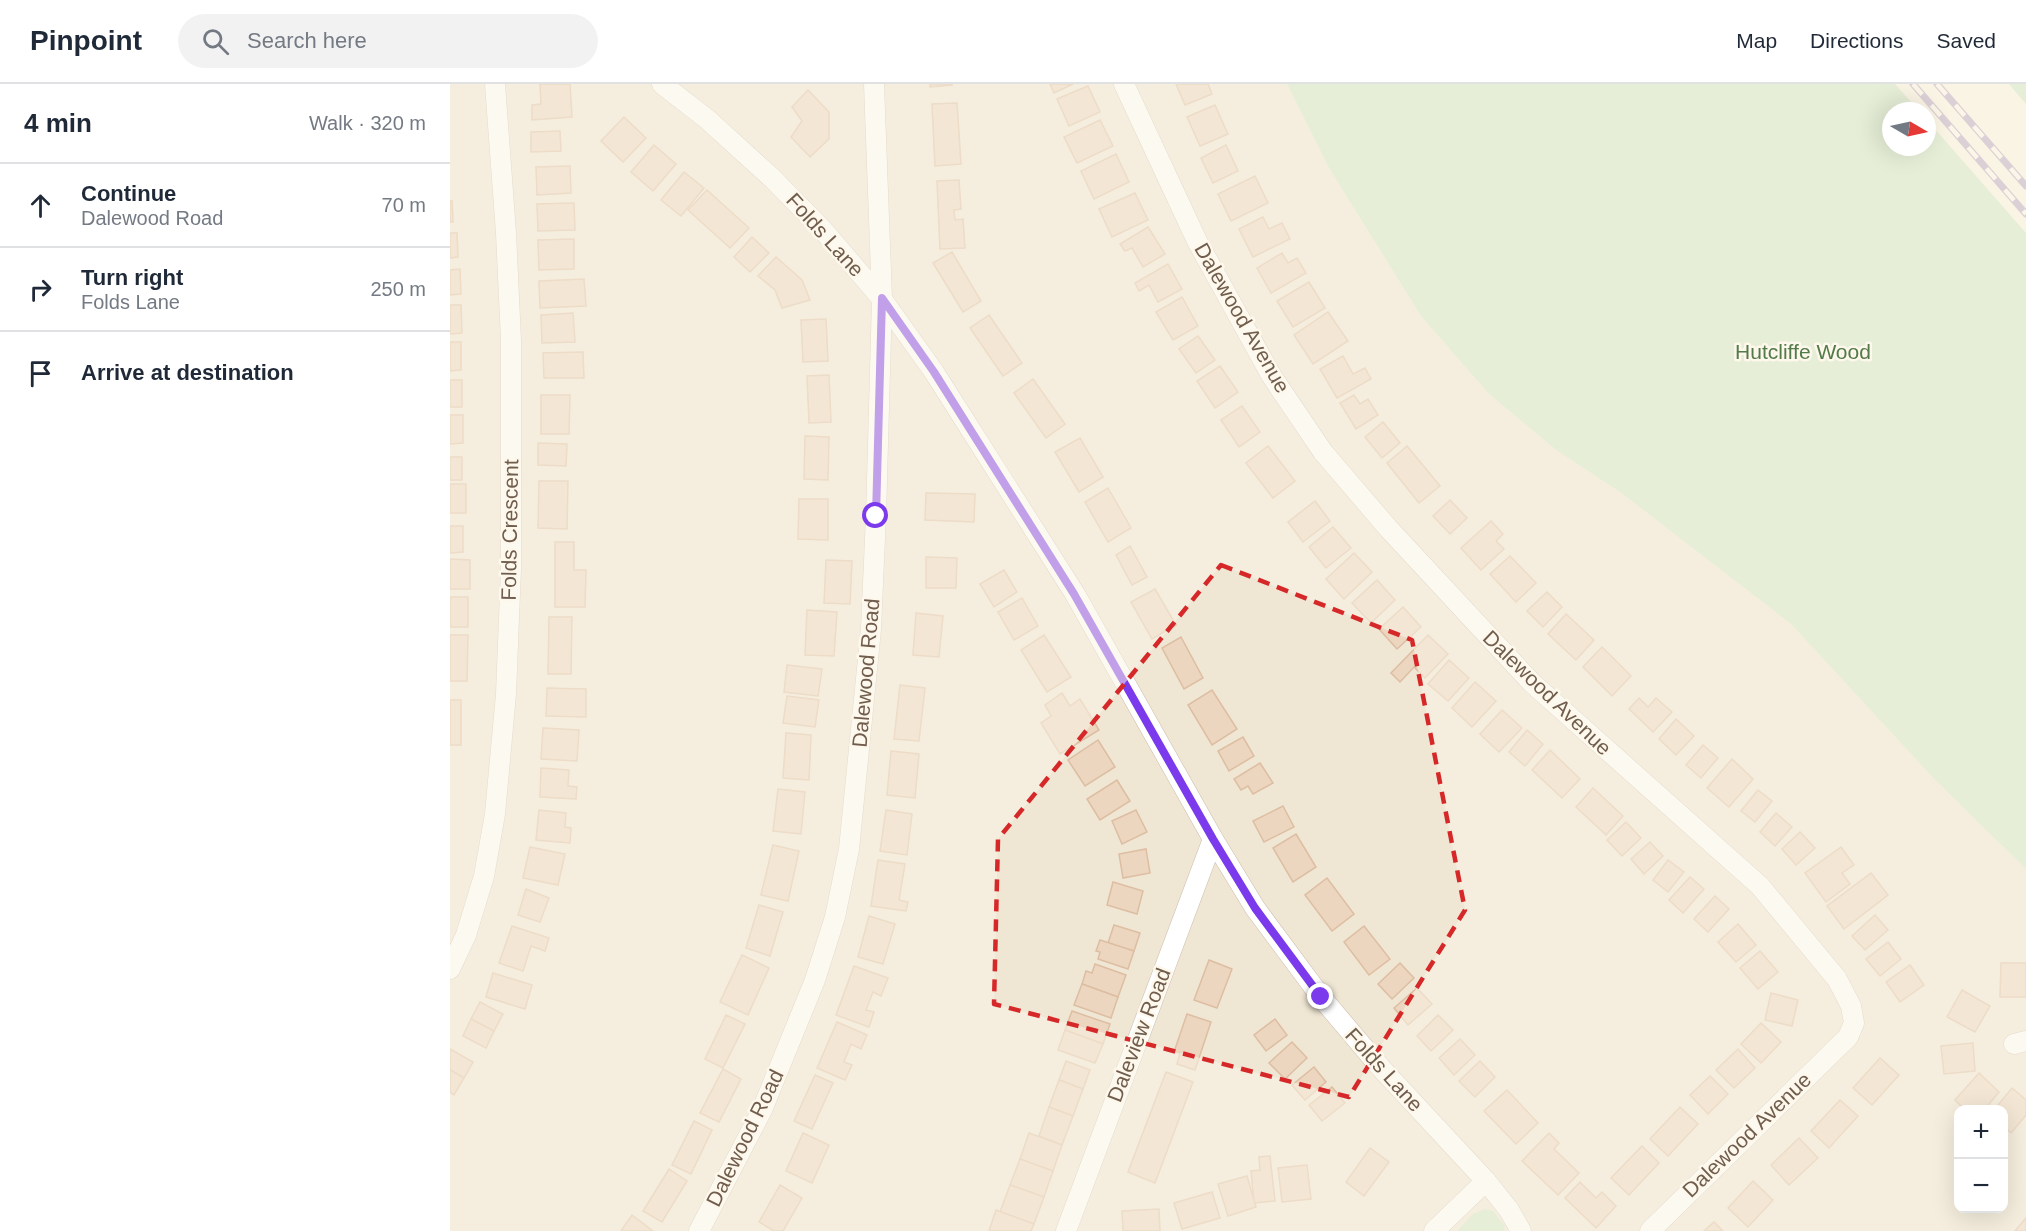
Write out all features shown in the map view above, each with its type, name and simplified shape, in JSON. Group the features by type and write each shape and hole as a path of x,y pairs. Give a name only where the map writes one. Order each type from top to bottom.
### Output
{"street":[{"name":"Folds Crescent","path":"450,969 466,935 484,876 495,814 506,694 511,568 511,340 495,84"},
{"name":"Folds Lane","path":"662,84 707,119 772,178 823,230 882,298 934,372 1074,594 1213,839 1255,908 1321,997 1381,1068 1486,1181 1509,1210 1521,1231"},
{"name":"Dalewood Road","path":"699,1231 762,1110 815,980 835,917 849,849 871,628 876,516 882,298 874,84"},
{"name":"Dalewood Avenue","path":"1124,84 1197,241 1271,375 1323,452 1388,528 1532,683 1760,886 1837,979 1851,1006 1854,1023 1848,1037 1650,1231"},
{"name":"Daleview Road","path":"1066,1231 1213,839"},
{"path":"1434,1231 1486,1181"}],"highlighted area":[{"path":"1221,565 1412,640 1465,910 1349,1097 994,1004 998,839"}],"shaded area":[{"path":"450,84 1287,84 1329,168 1421,316 1489,394 1556,450 1620,492 1791,624 1936,781 2026,869 2026,1231 450,1231"}],"green space":[{"name":"Hutcliffe Wood","path":"1287,84 1895,84 1911,102 1882,102 1882,156 1936,156 1936,130 2026,233 2026,869 1936,781 1791,624 1620,492 1556,450 1489,394 1421,316 1329,168"},
{"path":"2009,84 2026,84 2026,104"},
{"path":"1485,1209 1493,1211 1505,1226 1504,1231 1457,1231 1473,1214"}],"building":[{"path":"540,84 570,84 572,117 532,120 532,105 541,104"},
{"path":"930,84 952,84 952,85 930,87"},
{"path":"1050,84 1073,84 1054,93"},
{"path":"1176,84 1208,84 1212,94 1185,105"},
{"path":"1088,86 1100,112 1069,126 1057,99"},
{"path":"808,90 829,112 829,139 810,157 791,137 802,121 792,107"},
{"path":"957,103 961,164 935,166 932,104"},
{"path":"1215,105 1228,134 1200,146 1187,117"},
{"path":"624,117 646,138 623,162 601,141"},
{"path":"1100,120 1113,146 1077,163 1064,137"},
{"path":"560,131 561,151 531,152 531,132"},
{"path":"654,145 676,164 653,191 631,172"},
{"path":"1226,145 1238,171 1213,183 1201,158"},
{"path":"1116,154 1129,182 1094,199 1081,171"},
{"path":"570,166 571,193 537,195 536,167"},
{"path":"684,172 704,188 681,216 661,200"},
{"path":"1255,176 1268,203 1231,221 1218,194"},
{"path":"959,180 961,209 954,210 955,220 963,219 965,248 940,249 937,181"},
{"path":"707,190 749,228 730,248 688,210"},
{"path":"1135,193 1148,220 1112,237 1099,209"},
{"path":"450,201 452,201 453,222 450,222"},
{"path":"574,203 575,230 538,231 537,204"},
{"path":"1263,217 1269,229 1282,223 1290,239 1253,257 1239,229"},
{"path":"1148,227 1165,254 1143,267 1132,248 1125,251 1120,244"},
{"path":"450,233 457,233 458,257 450,258"},
{"path":"752,237 769,253 750,272 734,257"},
{"path":"574,239 574,269 539,270 538,240"},
{"path":"952,252 981,301 963,312 933,263"},
{"path":"1282,253 1288,263 1297,258 1306,273 1271,293 1257,268"},
{"path":"776,257 802,280 810,300 782,308 775,290 758,276"},
{"path":"1168,264 1182,289 1158,302 1149,285 1139,291 1135,283"},
{"path":"460,269 461,294 450,295 450,270"},
{"path":"584,279 586,306 540,308 539,281"},
{"path":"1309,282 1325,308 1293,327 1277,301"},
{"path":"1182,297 1198,326 1173,340 1156,312"},
{"path":"450,305 461,305 462,333 450,334"},
{"path":"1328,312 1348,341 1313,364 1294,335"},
{"path":"573,313 575,342 542,343 541,315"},
{"path":"989,315 1022,363 1003,376 970,328"},
{"path":"826,319 828,361 803,362 801,320"},
{"path":"1198,336 1215,360 1196,373 1179,349"},
{"path":"450,342 461,342 461,370 450,371"},
{"path":"583,352 584,378 544,378 543,353"},
{"path":"1343,356 1353,374 1365,368 1371,379 1337,398 1320,369"},
{"path":"1220,366 1238,392 1215,408 1197,381"},
{"path":"829,375 831,422 809,423 807,376"},
{"path":"1033,379 1065,424 1046,438 1014,393"},
{"path":"450,380 462,380 462,407 450,407"},
{"path":"541,395 570,395 569,434 541,434"},
{"path":"1354,395 1360,404 1368,399 1378,415 1356,429 1340,403"},
{"path":"1242,406 1260,432 1239,447 1221,420"},
{"path":"450,415 463,415 463,443 450,444"},
{"path":"1383,422 1400,443 1382,458 1365,437"},
{"path":"805,436 829,437 828,480 804,479"},
{"path":"1080,438 1103,477 1079,492 1055,452"},
{"path":"538,443 567,444 566,466 538,465"},
{"path":"1268,446 1295,481 1273,498 1246,463"},
{"path":"1407,446 1440,486 1419,503 1387,463"},
{"path":"450,457 462,457 462,480 450,480"},
{"path":"539,481 568,481 567,529 538,528"},
{"path":"450,484 466,484 466,513 450,513"},
{"path":"1108,488 1131,528 1108,542 1085,502"},
{"path":"926,493 975,494 974,522 925,520"},
{"path":"799,499 828,499 828,540 798,539"},
{"path":"1450,500 1467,518 1450,534 1433,516"},
{"path":"1315,501 1330,521 1303,542 1288,522"},
{"path":"1491,521 1503,534 1496,541 1504,549 1481,570 1461,548"},
{"path":"450,526 463,526 463,552 450,553"},
{"path":"1333,527 1351,548 1326,568 1309,547"},
{"path":"555,542 574,542 574,570 586,570 585,607 555,607"},
{"path":"1130,546 1147,577 1132,585 1116,555"},
{"path":"1354,553 1372,572 1344,599 1326,579"},
{"path":"1510,556 1536,583 1516,602 1490,574"},
{"path":"926,557 957,558 956,588 926,588"},
{"path":"450,559 470,560 470,589 450,589"},
{"path":"826,560 852,561 850,604 824,603"},
{"path":"1004,570 1017,592 994,607 980,584"},
{"path":"1377,580 1395,600 1371,623 1352,603"},
{"path":"1155,589 1176,625 1152,639 1131,602"},
{"path":"1547,592 1562,607 1543,627 1527,611"},
{"path":"450,597 468,597 468,627 450,627"},
{"path":"1022,598 1038,626 1014,640 998,612"},
{"path":"1403,607 1421,627 1397,649 1379,629"},
{"path":"807,610 837,612 834,656 805,655"},
{"path":"916,613 943,616 939,657 913,655"},
{"path":"1566,614 1594,640 1576,660 1548,634"},
{"path":"549,617 572,617 571,674 548,674"},
{"path":"450,635 468,635 467,681 450,681"},
{"path":"1044,635 1071,677 1047,692 1021,650"},
{"path":"1428,635 1448,654 1425,678 1414,667 1400,682 1391,673"},
{"path":"1181,637 1203,678 1184,689 1162,648"},
{"path":"1602,647 1631,676 1612,696 1583,667"},
{"path":"1449,660 1469,678 1448,701 1428,684"},
{"path":"787,665 822,669 818,696 784,692"},
{"path":"1475,682 1496,701 1472,727 1452,708"},
{"path":"900,685 925,688 919,741 894,739"},
{"path":"547,688 586,689 586,717 546,716"},
{"path":"1212,690 1237,729 1212,745 1188,705"},
{"path":"1062,693 1070,706 1080,699 1099,730 1060,754 1041,723 1051,716 1045,705"},
{"path":"787,696 819,700 815,727 783,723"},
{"path":"1639,698 1648,707 1656,698 1672,712 1653,732 1629,709"},
{"path":"450,700 461,700 461,745 450,745"},
{"path":"1502,710 1522,728 1499,752 1480,734"},
{"path":"1676,719 1694,736 1676,755 1659,739"},
{"path":"543,728 579,730 577,761 541,759"},
{"path":"1527,730 1543,744 1525,766 1509,752"},
{"path":"786,733 811,735 809,780 783,778"},
{"path":"1243,737 1254,756 1229,771 1218,751"},
{"path":"1098,740 1115,767 1085,786 1068,760"},
{"path":"1703,745 1718,758 1701,778 1686,765"},
{"path":"1550,750 1580,779 1562,798 1532,770"},
{"path":"891,751 919,754 915,798 887,795"},
{"path":"1732,759 1753,779 1729,807 1707,788"},
{"path":"1260,763 1273,783 1253,794 1248,786 1241,790 1234,779"},
{"path":"541,768 569,770 568,786 577,787 576,799 540,797"},
{"path":"1117,780 1130,801 1100,820 1087,799"},
{"path":"1593,788 1623,816 1606,835 1576,807"},
{"path":"778,789 805,792 801,834 773,831"},
{"path":"1758,790 1772,801 1755,822 1741,811"},
{"path":"1283,806 1294,827 1264,842 1253,821"},
{"path":"539,810 566,813 565,827 571,828 570,843 536,840"},
{"path":"886,810 912,814 907,855 880,851"},
{"path":"1136,810 1147,832 1122,844 1112,821"},
{"path":"1776,813 1792,827 1775,846 1760,832"},
{"path":"1626,822 1641,838 1622,856 1607,840"},
{"path":"1800,832 1815,848 1796,865 1782,849"},
{"path":"1296,834 1316,867 1293,882 1273,848"},
{"path":"1650,842 1663,856 1644,874 1631,859"},
{"path":"773,845 799,851 788,901 761,895"},
{"path":"530,847 565,854 558,885 523,878"},
{"path":"1841,847 1854,865 1842,873 1850,884 1826,902 1805,873"},
{"path":"1146,849 1150,873 1123,878 1119,854"},
{"path":"878,860 905,864 899,900 908,902 906,911 871,906"},
{"path":"1668,860 1684,872 1668,892 1653,880"},
{"path":"1871,873 1888,895 1844,929 1827,906"},
{"path":"1690,877 1704,889 1683,913 1669,900"},
{"path":"1327,878 1354,914 1332,931 1305,895"},
{"path":"1113,882 1143,891 1137,914 1107,905"},
{"path":"526,889 549,898 540,922 518,915"},
{"path":"1715,896 1729,909 1708,932 1694,919"},
{"path":"759,905 783,912 770,956 746,948"},
{"path":"1875,915 1888,930 1865,950 1852,936"},
{"path":"869,916 895,924 883,964 858,957"},
{"path":"1738,924 1756,945 1736,962 1718,942"},
{"path":"1114,925 1140,933 1134,951 1108,943"},
{"path":"512,926 549,938 545,951 531,946 523,971 499,963"},
{"path":"1364,926 1390,959 1369,975 1344,942"},
{"path":"1100,940 1134,951 1128,969 1098,959 1100,952 1096,951"},
{"path":"1888,942 1901,959 1880,976 1866,959"},
{"path":"1760,951 1778,972 1758,989 1740,968"},
{"path":"742,955 769,968 748,1015 720,1002"},
{"path":"1209,960 1232,969 1217,1008 1194,1000"},
{"path":"1400,963 1414,978 1392,999 1378,984"},
{"path":"2001,963 2026,963 2026,997 2000,997"},
{"path":"1095,964 1126,975 1118,997 1082,984 1086,971 1092,973"},
{"path":"1910,965 1924,985 1900,1002 1886,982"},
{"path":"854,966 888,978 881,996 873,992 866,1010 874,1012 869,1027 836,1015"},
{"path":"493,973 532,985 525,1009 486,997"},
{"path":"1082,984 1118,997 1111,1018 1074,1005"},
{"path":"1417,988 1432,1004 1408,1025 1394,1008"},
{"path":"1962,990 1990,1006 1975,1032 1947,1017"},
{"path":"1771,993 1798,1000 1792,1026 1765,1020"},
{"path":"480,1002 503,1014 494,1031 471,1019"},
{"path":"1072,1011 1110,1024 1103,1044 1065,1030"},
{"path":"1187,1014 1211,1022 1195,1070 1177,1064 1180,1053 1174,1052"},
{"path":"726,1015 745,1024 723,1068 705,1059"},
{"path":"1438,1015 1453,1030 1431,1051 1417,1036"},
{"path":"471,1019 494,1031 486,1048 463,1036"},
{"path":"1275,1019 1287,1035 1266,1051 1254,1035"},
{"path":"837,1022 867,1035 861,1049 851,1044 844,1062 852,1065 845,1080 817,1068"},
{"path":"1761,1023 1781,1042 1761,1063 1741,1044"},
{"path":"1065,1030 1103,1044 1095,1063 1058,1050"},
{"path":"1460,1039 1475,1055 1454,1075 1439,1058"},
{"path":"1292,1042 1307,1058 1285,1079 1269,1063"},
{"path":"1973,1043 1975,1071 1944,1074 1941,1046"},
{"path":"450,1049 473,1062 464,1078 450,1070"},
{"path":"1738,1049 1755,1068 1734,1088 1716,1070"},
{"path":"1880,1058 1899,1075 1872,1105 1853,1088"},
{"path":"1066,1061 1090,1070 1083,1089 1059,1080"},
{"path":"1480,1061 1495,1077 1475,1097 1459,1081"},
{"path":"1314,1067 1326,1082 1305,1100 1292,1085"},
{"path":"723,1069 741,1079 719,1122 700,1113"},
{"path":"450,1070 464,1078 454,1095 450,1092"},
{"path":"1166,1072 1193,1082 1155,1183 1128,1172"},
{"path":"1979,1073 1999,1092 1988,1105 1960,1105 1955,1100"},
{"path":"815,1075 833,1083 812,1129 794,1121"},
{"path":"1710,1076 1728,1094 1708,1114 1690,1095"},
{"path":"1059,1080 1083,1089 1073,1116 1049,1107"},
{"path":"1332,1087 1345,1103 1322,1121 1309,1105"},
{"path":"2012,1088 2026,1100 2026,1115 2011,1133 2008,1130 2008,1105 1998,1105"},
{"path":"1507,1090 1538,1123 1516,1144 1484,1111"},
{"path":"1840,1100 1858,1116 1829,1148 1811,1131"},
{"path":"1049,1107 1073,1116 1062,1145 1039,1136"},
{"path":"1680,1107 1698,1124 1668,1156 1650,1139"},
{"path":"694,1121 712,1130 691,1174 672,1165"},
{"path":"803,1133 829,1145 812,1183 786,1171"},
{"path":"1029,1133 1062,1145 1053,1171 1020,1159"},
{"path":"1549,1133 1559,1143 1554,1149 1579,1173 1558,1195 1522,1161"},
{"path":"1799,1138 1818,1158 1789,1185 1771,1165"},
{"path":"1642,1146 1659,1163 1629,1195 1611,1178"},
{"path":"1370,1148 1389,1162 1364,1196 1346,1182"},
{"path":"1270,1156 1275,1201 1254,1203 1251,1171 1260,1170 1259,1157"},
{"path":"1020,1159 1053,1171 1044,1197 1010,1185"},
{"path":"1307,1165 1311,1199 1282,1202 1278,1168"},
{"path":"669,1169 687,1181 662,1222 643,1211"},
{"path":"1247,1176 1256,1207 1228,1216 1218,1184"},
{"path":"1753,1181 1773,1200 1748,1227 1728,1208"},
{"path":"1580,1182 1596,1198 1602,1192 1616,1206 1596,1228 1565,1198"},
{"path":"780,1185 802,1198 783,1231 774,1231 759,1222"},
{"path":"1010,1185 1044,1197 1034,1224 1000,1212"},
{"path":"1212,1192 1220,1218 1182,1229 1174,1203"},
{"path":"1159,1209 1160,1231 1123,1231 1122,1211"},
{"path":"996,1210 1034,1224 1031,1231 989,1231"},
{"path":"632,1215 653,1231 621,1231"},
{"path":"2026,1218 2026,1231 2015,1231"},
{"path":"1714,1222 1723,1231 1704,1231"}],"railway":[{"path":"1913,84 2026,214"},
{"path":"1937,84 2026,186"}],"route":[{"path":"876,516 882,298 934,372 1074,594 1213,839 1255,908 1321,997"}]}
